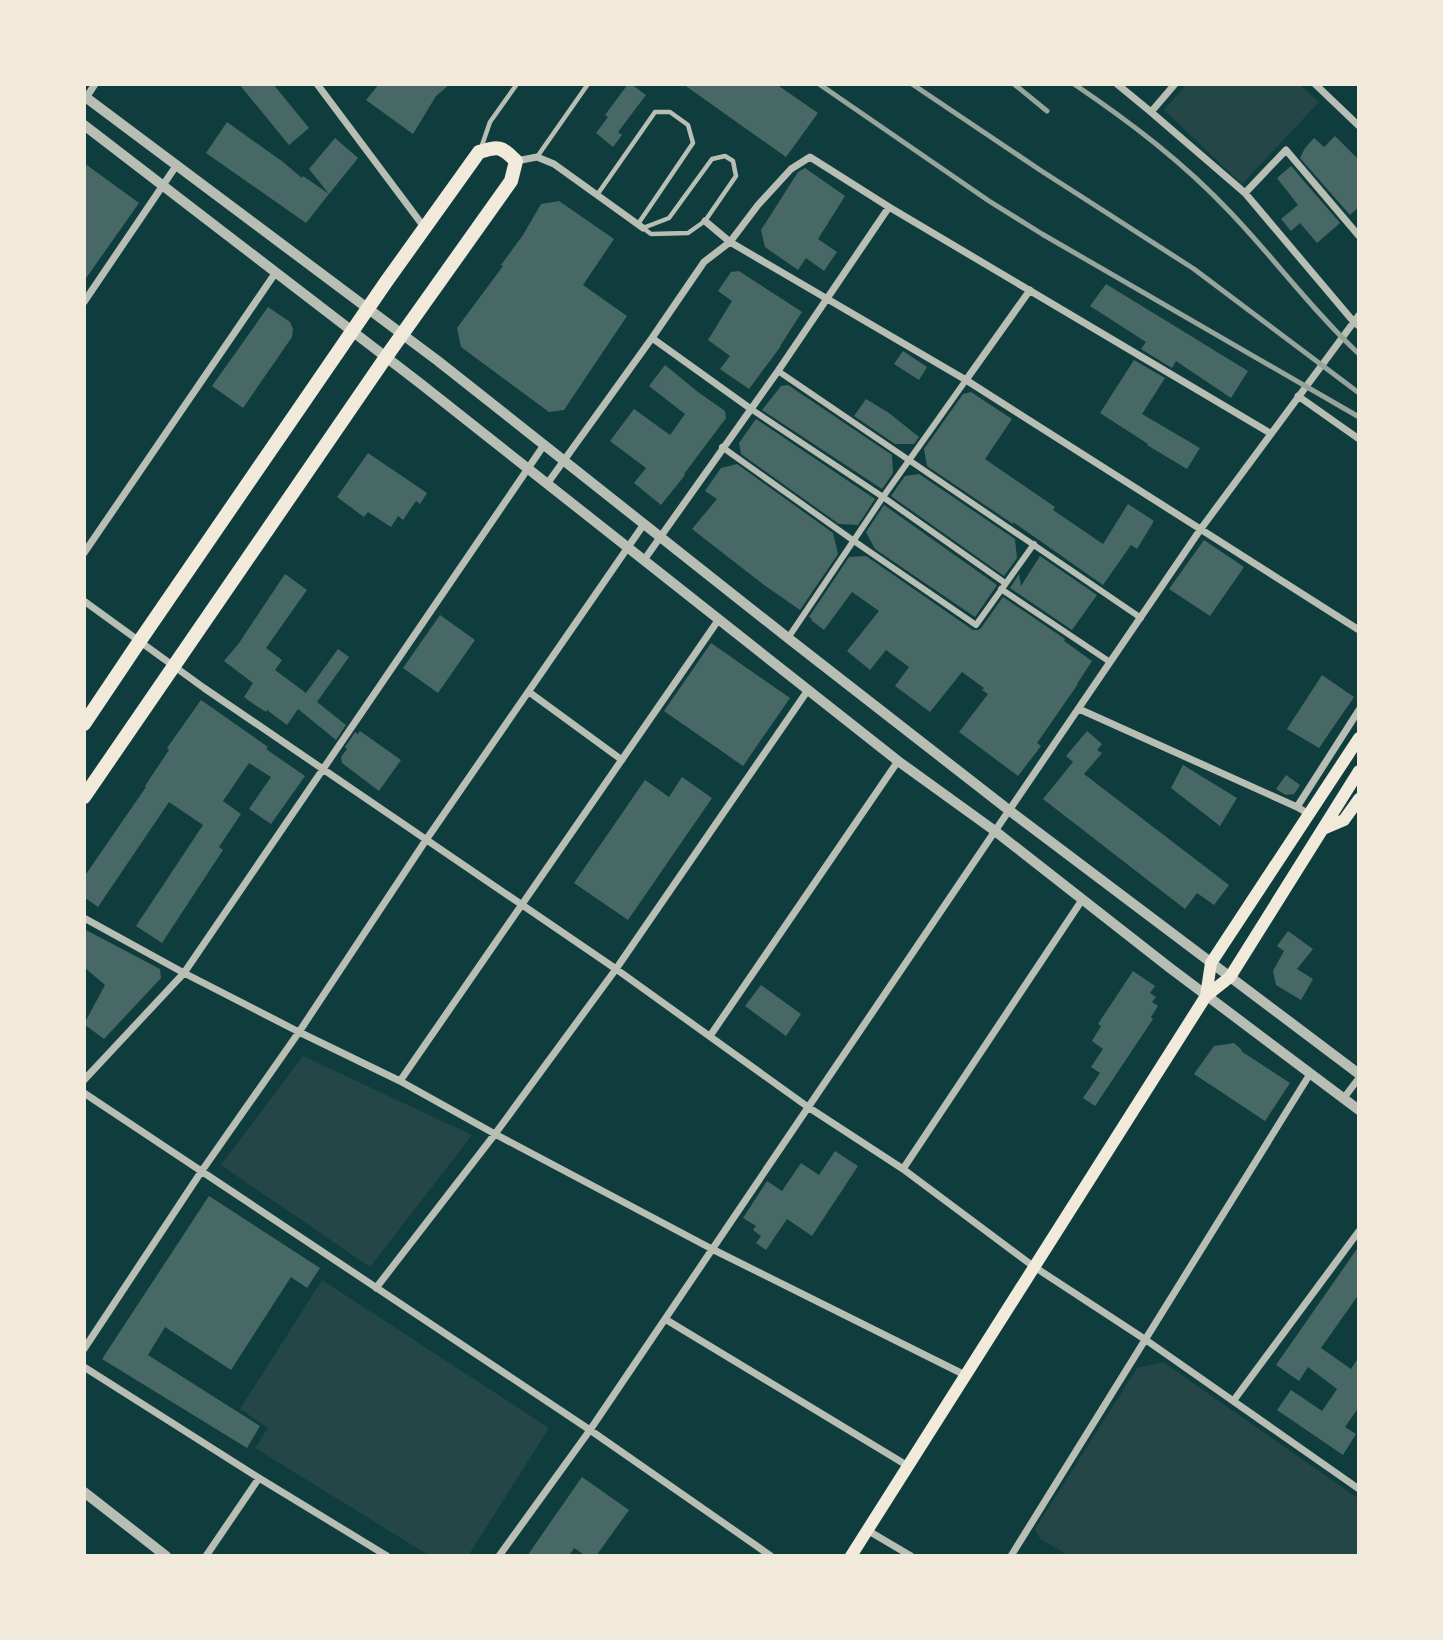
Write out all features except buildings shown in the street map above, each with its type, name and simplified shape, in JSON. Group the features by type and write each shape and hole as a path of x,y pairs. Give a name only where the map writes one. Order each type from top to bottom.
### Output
{"main road":[{"path":"84,724 368,309 479,152 496,147 504,149 516,161 511,181 401,334 84,797"},
{"path":"1206,996 1211,963 1359,738"},
{"path":"851,1556 1206,996 1230,977 1359,771"},
{"path":"1323,829 1344,820 1359,799"}],"street":[{"path":"95,84 85,99 401,334 1010,810 1359,1076 1343,1099"},
{"path":"317,84 425,227"},
{"path":"499,1556 590,1430 1200,530 1270,433 1357,321 1245,193 1116,84"},
{"path":"1151,112 1175,84"},
{"path":"1315,84 1359,126"},
{"path":"84,125 386,356 898,761 995,831 1206,996 1359,1111"},
{"path":"1245,193 1286,150 1359,236"},
{"path":"547,484 704,262 730,242 758,205 791,169 810,157 889,207 1270,433"},
{"path":"516,161 537,158 554,164 640,226"},
{"path":"84,302 176,166"},
{"path":"644,560 889,207"},
{"path":"705,221 730,242 966,380 1359,630"},
{"path":"84,553 276,272"},
{"path":"788,638 883,497 1030,290"},
{"path":"652,338 751,409 883,497 1110,662"},
{"path":"778,370 1141,618"},
{"path":"1298,396 1359,439"},
{"path":"84,1080 184,973 544,445"},
{"path":"722,447 976,625 1034,544"},
{"path":"84,1349 426,840 644,524"},
{"path":"84,601 174,667 616,969 808,1107 904,1169 1033,1266 1146,1340 1359,1489"},
{"path":"400,1081 719,619"},
{"path":"376,1288 495,1134 616,969 808,690"},
{"path":"529,692 622,760"},
{"path":"1079,709 1309,814"},
{"path":"1297,807 1359,710"},
{"path":"710,1036 898,761"},
{"path":"904,1169 1082,900"},
{"path":"84,918 184,973 400,1081 712,1249 965,1376"},
{"path":"1011,1556 1310,1074"},
{"path":"84,1093 590,1430 771,1556"},
{"path":"1234,1401 1359,1231"},
{"path":"665,1319 908,1466"},
{"path":"84,1367 387,1556"},
{"path":"206,1556 259,1478"},
{"path":"84,1492 166,1556"},
{"path":"867,1530 911,1556"}],"lane":[{"path":"479,152 491,122 517,84"},
{"path":"537,158 588,84"},
{"path":"597,195 655,113 670,112 688,125 693,143 640,226"},
{"path":"725,156 733,162 736,176 705,221 688,233 651,234 640,226 669,218 712,159 725,156"}],"shaded area":[{"path":"1187,84 1299,84 1319,102 1242,184 1164,110"},
{"path":"303,1056 472,1135 370,1267 221,1165"},
{"path":"322,1280 549,1428 468,1556 430,1556 255,1448 268,1428 240,1409"},
{"path":"1163,1362 1359,1499 1359,1556 1070,1556 1040,1539 1035,1529 1137,1368"}],"railway":[{"path":"819,84 989,201 1042,234 1359,417"},
{"path":"912,84 1194,269 1359,393"},
{"path":"1014,84 1047,111"},
{"path":"1074,84 1194,176 1359,354"}]}
